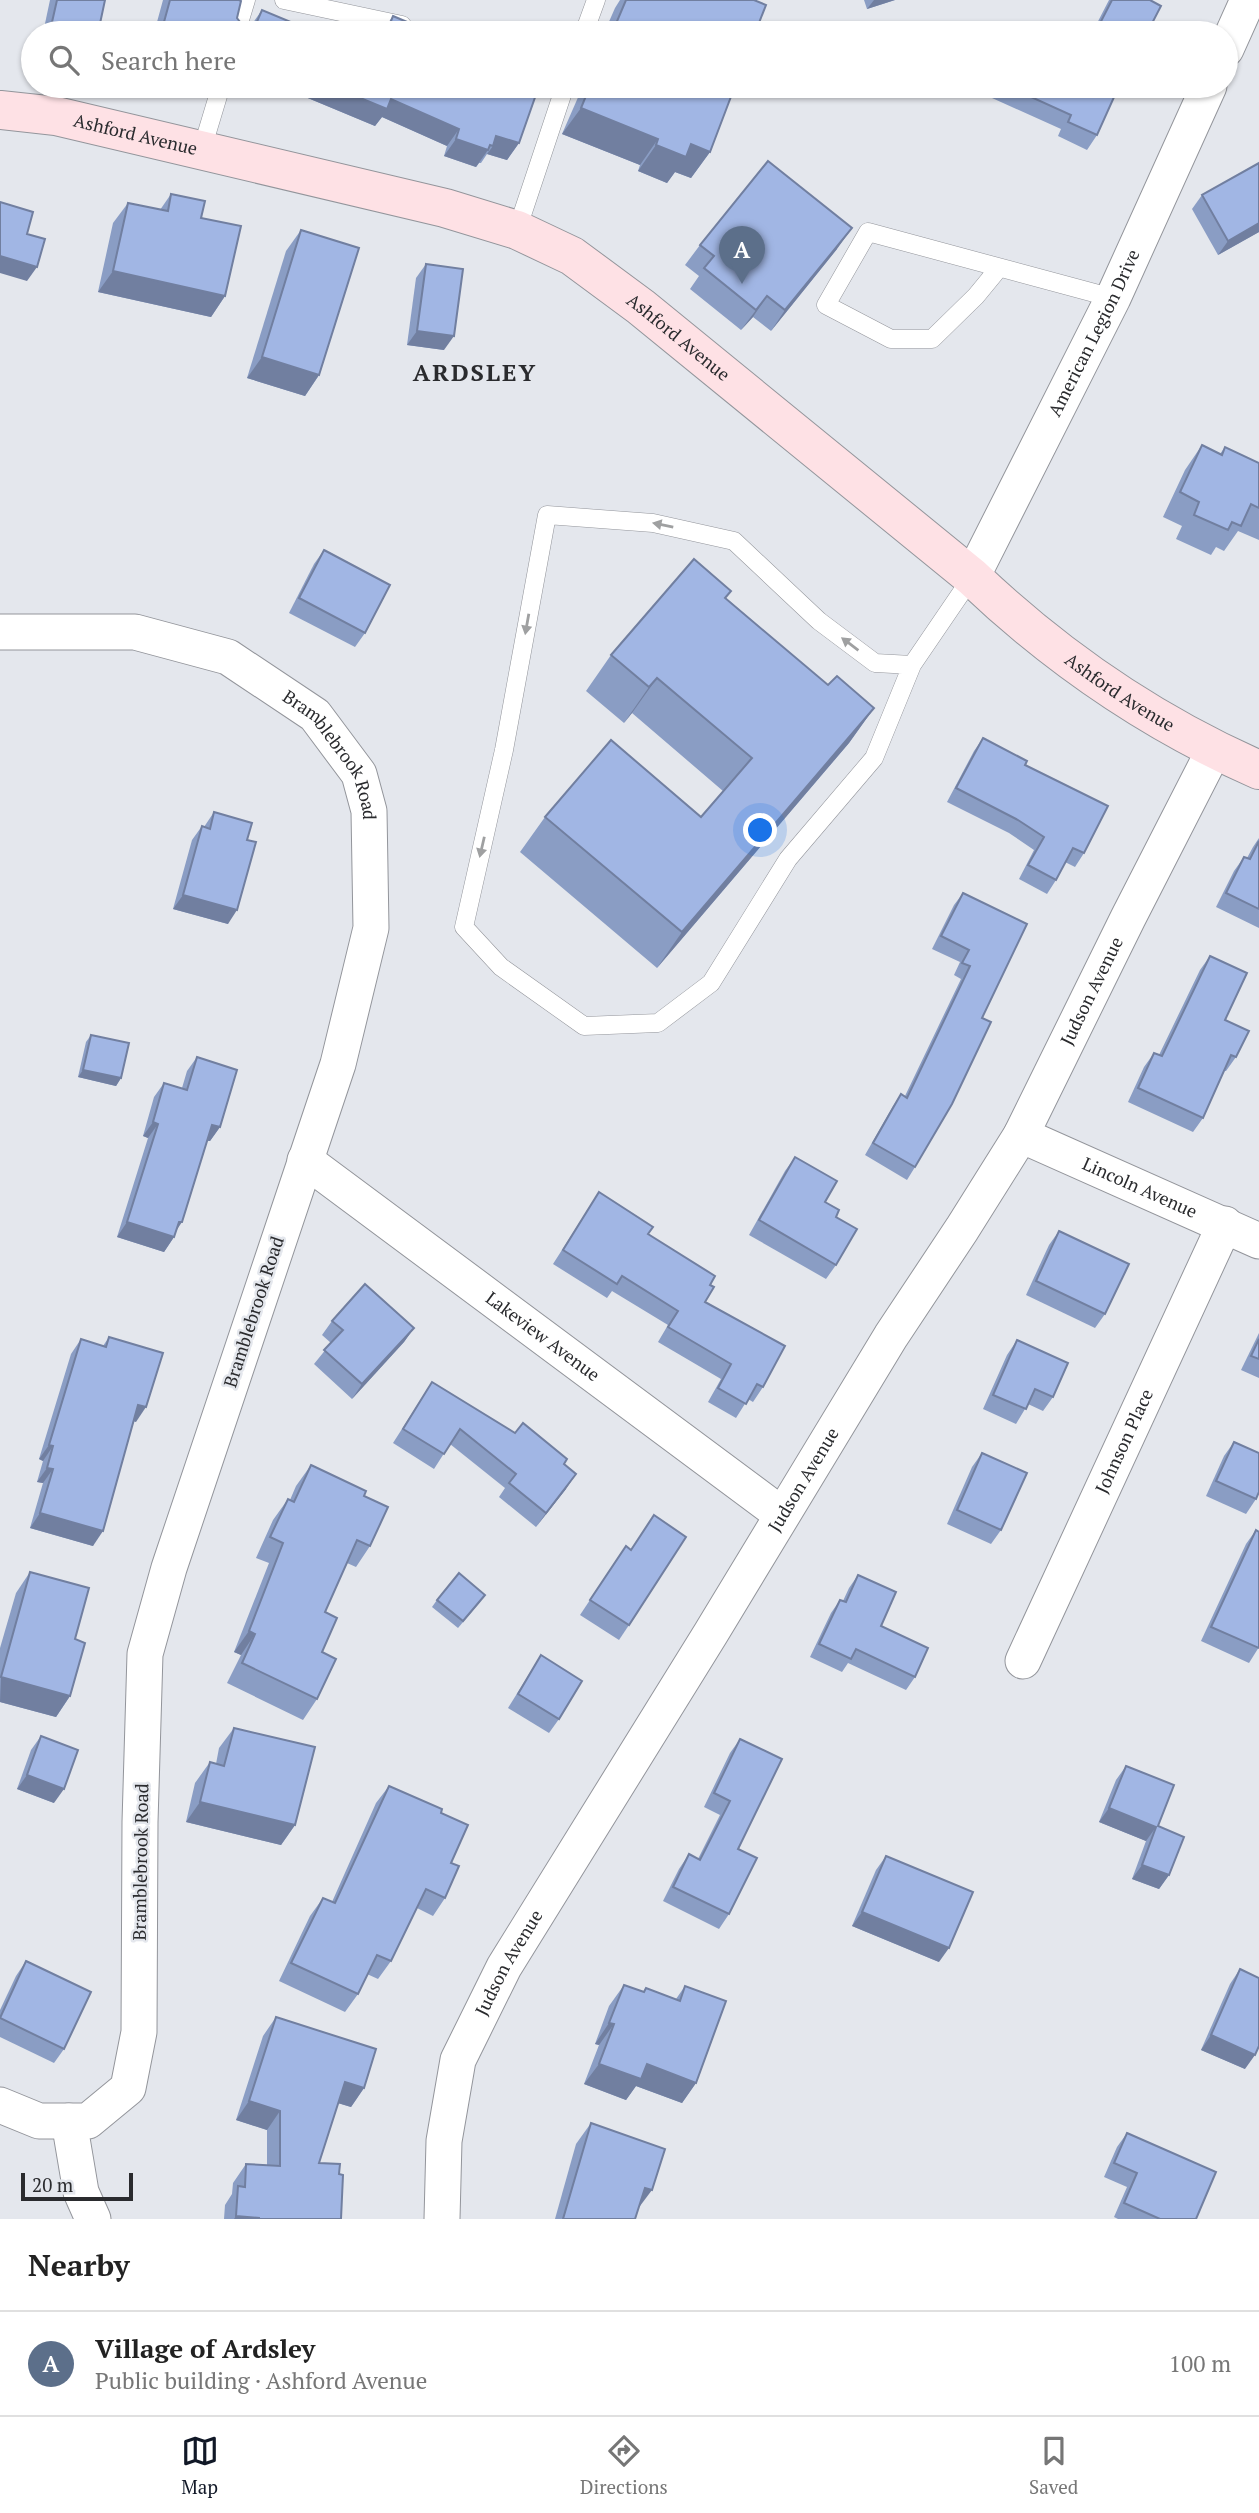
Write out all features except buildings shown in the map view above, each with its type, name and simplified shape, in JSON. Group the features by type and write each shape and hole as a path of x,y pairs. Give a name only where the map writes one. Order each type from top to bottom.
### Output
{"main road":[{"name":"Ashford Avenue","path":"0,110 56,116 445,208 517,230 572,256 641,307 972,577 1013,616 1101,683 1139,708 1214,750 1259,770"}],"street":[{"path":"1238,22 1248,0"},
{"name":"American Legion Drive","path":"972,577 1113,299 1204,98"},
{"name":"Bramblebrook Road","path":"0,632 135,632 228,657 315,715 359,774 369,811 371,928 338,1064 169,1568 145,1654 140,1822 139,2032 128,2088 88,2121 69,2121"},
{"name":"Judson Avenue","path":"442,2219 444,2141 458,2060 504,1967 712,1633 781,1514 891,1336 1021,1135 1214,750"},
{"name":"Lincoln Avenue","path":"1021,1135 1259,1241"},
{"name":"Lakeview Avenue","path":"305,1160 781,1514"},
{"name":"Johnson Place","path":"1023,1661 1225,1224"},
{"path":"0,2105 39,2121 69,2121 81,2192 93,2219"}],"lane":[{"path":"240,21 246,0"},
{"path":"284,0 383,21"},
{"path":"588,21 596,0"},
{"path":"202,149 217,98"},
{"path":"517,230 561,98"},
{"path":"999,268 932,339 891,339 826,305 868,232 1113,299"},
{"path":"912,665 874,663 819,621 734,541 653,523 547,515 504,750 464,927 502,967 584,1026 658,1023 710,983 788,859 874,758 912,665 972,577"}],"place":[{"name":"Village of Ardsley","path":"742,284"}],"district":[{"name":"ARDSLEY","path":"475,373"}]}
